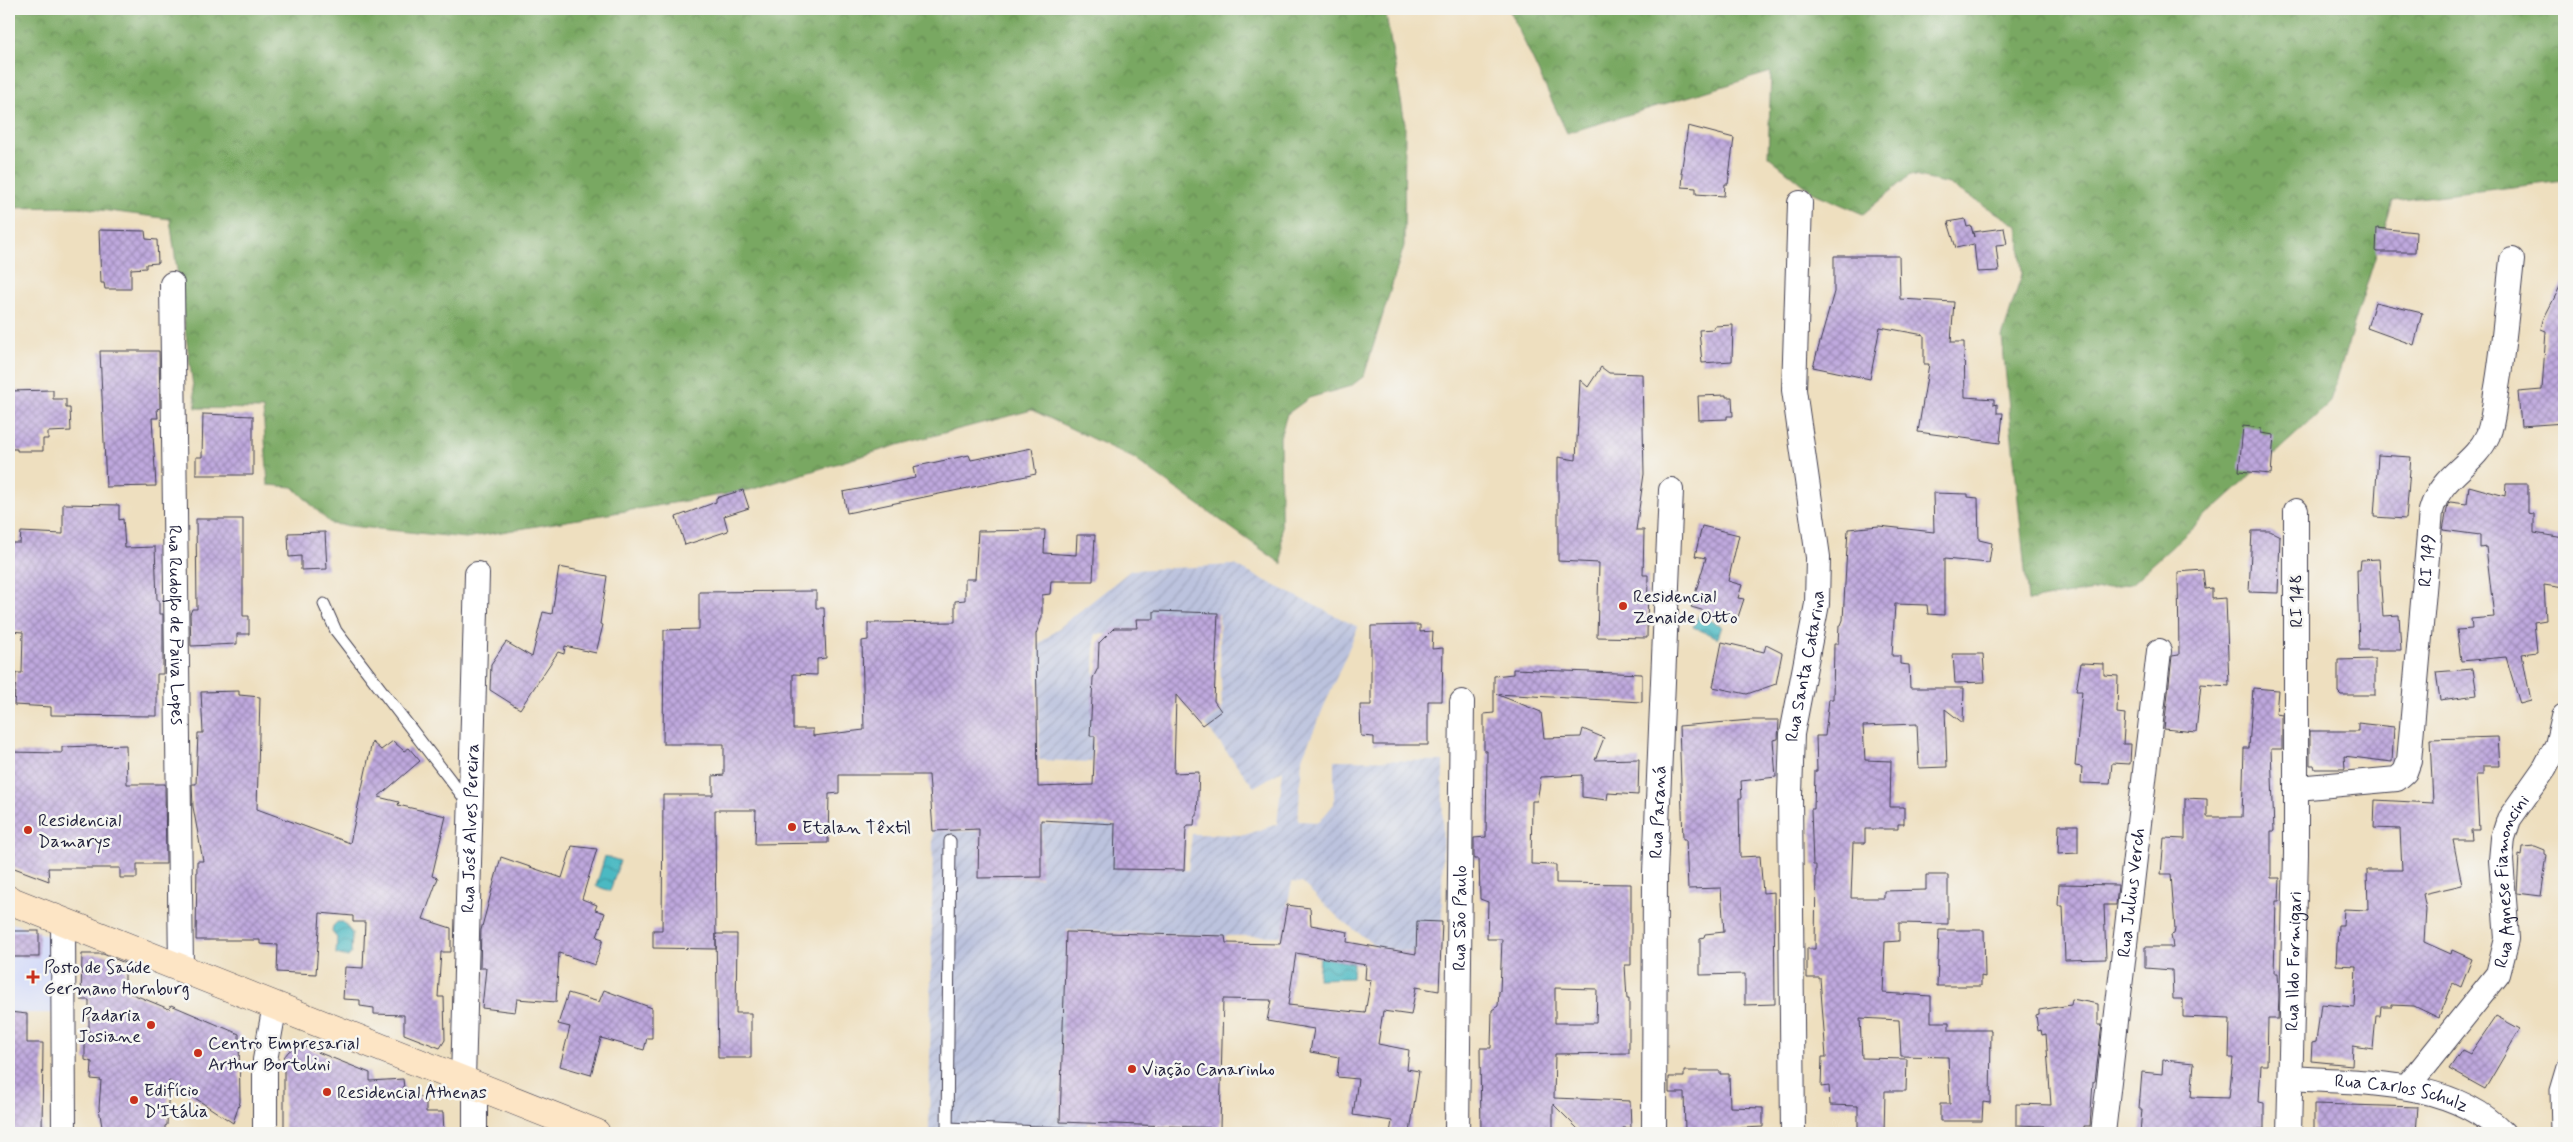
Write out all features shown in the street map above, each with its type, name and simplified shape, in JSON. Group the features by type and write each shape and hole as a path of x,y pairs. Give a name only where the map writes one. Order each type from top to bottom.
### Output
{"main road":[{"path":"9,900 596,1133"}],"street":[{"name":"Rua Santa Catarina","path":"1793,1133 1790,794 1792,734 1817,604 1818,557 1794,390 1800,203"},
{"name":"RI 149","path":"2297,788 2397,779 2405,772 2409,761 2431,511 2435,498 2442,486 2479,449 2488,434 2502,361 2512,260"},
{"name":"Rua Rudolfo de Paiva Lopes","path":"172,284 181,967"},
{"name":"Rua Paraná","path":"1654,1133 1656,873 1671,490"},
{"name":"RI 148","path":"2296,511 2297,788"},
{"name":"Rua José Alves Pereira","path":"475,1133 469,1083 471,806 477,574"},
{"name":"Rua Julius Verch","path":"2102,1133 2159,652"},
{"name":"Rua São Paulo","path":"1457,1133 1462,702"},
{"name":"Rua Agnese Fiamoncini","path":"2407,1087 2498,974 2507,939 2501,860 2503,838 2509,819 2544,768 2557,745 2564,716"},
{"name":"Rua Ildo Formigari","path":"2289,1133 2297,788"},
{"path":"64,921 64,1133"},
{"path":"265,1133 265,1060 275,1005"},
{"name":"Rua Carlos Schulz","path":"2291,1078 2407,1087 2453,1100 2479,1114 2502,1133"}],"lane":[{"path":"324,604 336,631 471,806"},
{"path":"950,841 947,1131 1065,1133"},
{"path":"2557,1133 2555,1118 2556,1090 2564,1063"},
{"path":"2555,1118 2564,1107"}],"shaded area":[{"path":"1234,565 1358,627 1302,758 1298,821 1319,822 1334,804 1334,760 1443,761 1442,922 1417,921 1416,953 1377,947 1340,919 1302,883 1292,882 1281,936 1227,936 1067,930 1059,1121 1088,1122 1087,1133 929,1133 933,831 979,831 978,877 1041,878 1042,824 1115,825 1115,869 1188,870 1192,834 1245,835 1277,824 1283,770 1254,787 1205,724 1222,711 1219,614 1156,613 1152,636 1095,634 1092,762 1039,760 1039,644 1131,570"},
{"name":"Posto de Saúde Germano Hornburg","path":"9,922 52,937 56,1013 9,1013"}],"green space":[{"path":"9,9 1385,9 1405,123 1404,246 1364,376 1351,386 1309,398 1287,414 1280,437 1282,564 1133,458 1032,410 898,445 750,490 466,538 331,524 293,487 268,485 263,409 196,408 170,219 78,207 9,208"},
{"path":"1509,9 2564,9 2564,181 2393,201 2329,404 2131,584 2028,601 2002,337 2022,274 2018,226 1949,184 1910,175 1863,214 1814,193 1768,156 1771,72 1567,133"}],"water":[{"path":"1699,615 1722,626 1718,638 1693,627"},
{"path":"605,856 620,861 610,891 596,886"},
{"path":"337,922 343,922 352,933 351,954 348,957 336,954 337,938 332,932 333,926"},
{"path":"1320,957 1353,963 1352,978 1318,979"}],"building":[{"path":"1688,126 1734,138 1728,184 1725,184 1724,196 1696,194 1696,188 1682,187 1683,174 1681,174"},
{"path":"1965,219 1967,227 1971,226 1974,237 1973,232 2004,228 2007,244 1996,245 1999,271 1977,272 1974,244 1956,248 1948,222"},
{"path":"2377,228 2416,232 2415,252 2376,252"},
{"path":"99,230 145,231 146,239 157,240 158,263 146,264 146,268 131,269 131,289 105,289 104,283 101,283"},
{"path":"1834,256 1899,256 1900,299 1954,302 1951,342 1964,342 1965,397 1994,399 1994,405 1997,404 1997,413 2003,413 2000,443 1918,432 1929,364 1924,364 1924,335 1880,327 1870,379 1813,367 1834,292"},
{"path":"2564,279 2564,423 2521,426 2518,392 2542,390 2546,331 2541,329 2543,320"},
{"path":"2375,302 2422,313 2414,345 2367,328"},
{"path":"1733,325 1732,361 1702,363 1699,330 1714,329 1714,326"},
{"path":"100,351 159,351 160,408 157,409 158,418 152,418 156,486 106,487"},
{"path":"1601,367 1609,373 1642,374 1644,474 1636,530 1644,530 1643,575 1648,575 1647,638 1597,637 1599,563 1558,561 1558,457 1576,460 1580,380 1588,387"},
{"path":"53,390 53,399 66,399 66,408 70,408 71,431 48,432 48,439 43,439 43,451 17,451 17,449 9,449 9,391"},
{"path":"1726,395 1726,397 1732,397 1733,416 1727,416 1727,419 1699,420 1698,396"},
{"path":"203,414 253,416 253,475 196,475 196,457 202,457"},
{"path":"2243,426 2261,428 2261,433 2274,435 2271,474 2239,471"},
{"path":"1032,448 1036,474 847,513 843,492 915,478 913,467 969,455 971,460"},
{"path":"2378,455 2411,457 2406,519 2374,517"},
{"path":"2506,484 2528,484 2528,513 2534,514 2534,533 2564,538 2564,588 2544,585 2546,620 2534,622 2537,652 2522,654 2531,701 2520,704 2506,657 2461,661 2457,630 2472,629 2471,619 2494,617 2486,547 2480,548 2480,535 2443,530 2448,504 2450,502 2467,504 2469,486 2505,496"},
{"path":"743,490 749,508 724,516 728,531 685,545 676,517 716,502 716,498"},
{"path":"1933,493 1968,494 1968,497 1978,498 1979,540 1992,543 1989,563 1944,559 1944,615 1928,614 1927,605 1895,604 1892,656 1900,656 1900,664 1909,665 1910,688 1964,688 1963,723 1945,709 1947,767 1919,768 1917,724 1863,726 1865,760 1891,761 1890,807 1904,807 1904,824 1898,824 1898,829 1865,829 1865,843 1853,843 1851,898 1884,898 1884,891 1926,890 1926,875 1948,875 1948,924 1899,923 1899,941 1885,942 1883,993 1931,996 1931,1022 1949,1022 1949,1030 1991,1030 1990,1103 1983,1102 1982,1121 1940,1121 1940,1104 1950,1104 1948,1057 1901,1056 1899,1020 1860,1018 1862,1058 1907,1059 1906,1091 1885,1091 1884,1133 1858,1133 1858,1106 1830,1105 1829,1086 1821,1087 1822,1057 1826,1057 1820,978 1807,978 1807,949 1815,949 1816,865 1813,865 1811,809 1814,809 1815,771 1817,771 1816,736 1825,736 1829,699 1833,699 1834,644 1838,644 1839,625 1841,625 1843,620 1848,529 1879,526 1934,532"},
{"path":"63,504 119,505 119,520 123,519 125,548 155,547 157,600 159,600 159,614 163,614 163,674 157,674 157,716 51,715 51,707 14,705 16,673 22,673 23,632 9,631 9,543 20,543 21,532 63,534"},
{"path":"196,519 243,519 243,616 249,616 249,634 237,634 237,644 191,646 190,614 192,609 197,609"},
{"path":"1702,526 1739,535 1728,581 1742,585 1738,598 1744,599 1737,620 1691,607 1706,558 1695,556"},
{"path":"1045,530 1044,553 1076,555 1077,535 1095,535 1093,581 1051,581 1050,594 1042,595 1042,617 1036,634 1038,787 1093,785 1095,736 1090,736 1093,678 1098,668 1099,643 1114,628 1137,628 1136,619 1154,619 1154,611 1218,613 1214,701 1221,711 1202,725 1176,695 1174,773 1199,772 1197,816 1195,816 1194,825 1188,825 1186,829 1184,870 1114,869 1115,824 1041,820 1041,877 978,878 979,829 933,831 929,775 839,775 839,793 829,794 828,843 755,844 756,810 715,810 716,949 653,948 653,930 662,930 663,795 713,795 713,776 724,775 724,744 663,744 664,630 699,629 699,592 816,591 816,608 824,608 826,658 817,659 817,675 793,674 793,729 813,729 813,736 864,730 862,641 868,640 868,623 955,622 955,601 965,600 965,579 975,579 978,531"},
{"path":"2252,531 2270,531 2280,536 2278,593 2249,592"},
{"path":"325,532 327,569 301,570 301,556 289,557 288,533"},
{"path":"2379,559 2383,616 2399,615 2401,650 2359,650 2357,570 2360,570 2361,560"},
{"path":"559,567 607,576 600,624 603,625 596,653 565,646 564,654 558,652 520,709 490,690 491,664 506,642 532,657 543,612 552,614"},
{"path":"2203,570 2205,589 2212,588 2212,599 2226,598 2229,686 2201,684 2196,732 2164,729 2172,656 2179,655 2178,572"},
{"path":"1420,625 1420,632 1433,631 1432,649 1443,648 1442,701 1428,701 1428,745 1374,745 1374,737 1361,736 1360,705 1371,705 1371,626"},
{"path":"1722,642 1764,652 1766,645 1782,653 1776,684 1747,694 1713,687"},
{"path":"1953,654 1983,654 1985,682 1955,683"},
{"path":"2375,659 2375,695 2341,695 2338,692 2338,660"},
{"path":"2081,663 2104,664 2104,675 2118,676 2117,713 2125,714 2123,744 2131,744 2130,764 2112,763 2110,784 2081,783 2082,767 2075,766 2082,691 2076,691"},
{"path":"1513,669 1642,674 1642,702 1496,694 1541,712 1544,738 1581,737 1583,729 1604,738 1595,760 1639,759 1638,795 1608,793 1607,800 1582,797 1582,775 1541,777 1537,801 1532,801 1531,864 1556,865 1556,883 1631,884 1631,965 1625,965 1627,999 1629,999 1629,1053 1555,1054 1554,1098 1630,1101 1631,1128 1623,1128 1623,1133 1582,1133 1553,1104 1553,1133 1481,1133 1480,1048 1491,1048 1492,1010 1498,1006 1500,991 1502,939 1487,939 1488,902 1480,899 1479,859 1474,859 1474,838 1486,837 1487,751 1484,751 1484,714 1494,713 1494,676 1513,674","holes":["1555,988 1597,989 1596,1023 1555,1023"]},
{"path":"2473,669 2477,695 2440,700 2436,672"},
{"path":"2253,688 2278,690 2276,714 2282,715 2282,749 2271,749 2274,831 2271,831 2271,878 2280,878 2279,901 2276,901 2274,973 2278,973 2279,995 2278,1019 2268,1019 2267,1065 2261,1065 2259,1102 2264,1103 2264,1129 2258,1129 2258,1133 2140,1133 2142,1109 2139,1109 2142,1072 2162,1074 2163,1060 2194,1063 2191,1097 2229,1098 2233,1058 2229,1058 2230,1019 2183,1017 2183,999 2173,999 2172,970 2145,968 2145,947 2173,947 2171,935 2174,934 2175,929 2171,874 2161,874 2164,838 2185,839 2185,798 2207,799 2207,817 2242,817 2244,748 2249,748"},
{"path":"239,691 239,695 260,697 257,809 350,843 372,742 381,750 393,741 404,751 409,748 420,761 378,797 399,802 398,805 446,816 432,876 438,878 423,919 451,928 451,952 441,952 438,997 444,997 445,1040 440,1048 404,1034 404,1015 374,1014 374,1008 360,1006 360,1000 343,999 345,967 363,968 365,922 353,922 353,916 320,913 316,974 277,972 278,945 260,944 260,940 196,940 197,861 203,861 193,807 192,784 196,784 198,733 203,733 201,692"},
{"path":"1751,720 1779,720 1778,739 1773,740 1776,777 1741,781 1742,798 1739,798 1740,857 1760,856 1763,893 1774,892 1775,1004 1745,1005 1745,974 1700,975 1700,938 1704,937 1705,934 1724,932 1721,888 1688,889 1686,839 1683,839 1679,726"},
{"path":"2358,723 2394,727 2392,762 2344,756 2345,769 2315,769 2314,765 2310,765 2310,731 2358,731"},
{"path":"2498,737 2500,766 2483,766 2483,775 2476,775 2479,830 2471,830 2472,840 2453,840 2462,885 2423,894 2426,909 2424,942 2451,954 2452,950 2472,959 2461,987 2453,983 2439,1018 2414,1006 2392,1005 2392,1007 2381,1007 2380,1016 2376,1016 2373,1049 2353,1046 2352,1065 2311,1061 2312,1043 2316,1042 2321,1004 2354,1007 2356,966 2336,965 2338,925 2343,925 2344,909 2368,910 2367,870 2402,870 2400,829 2374,828 2375,800 2433,803 2430,739"},
{"path":"126,745 127,784 165,784 166,864 137,864 137,878 120,878 120,868 48,868 49,881 9,866 9,752 62,753 62,747"},
{"path":"2059,825 2078,825 2078,853 2058,854"},
{"path":"572,846 597,849 582,899 597,905 595,910 605,913 597,937 603,939 595,965 559,953 556,1002 517,999 515,1012 482,1008 486,968 480,968 481,930 501,857 562,878"},
{"path":"2535,846 2545,850 2547,855 2541,896 2517,893 2519,855 2522,856 2523,847"},
{"path":"2059,884 2118,885 2116,905 2104,905 2106,959 2065,960 2063,906 2058,906"},
{"path":"1287,905 1310,908 1311,925 1348,932 1347,942 1416,954 1417,921 1442,922 1439,991 1416,987 1411,1015 1383,1011 1378,1044 1409,1050 1407,1069 1419,1071 1410,1133 1390,1133 1392,1121 1353,1115 1358,1079 1337,1077 1339,1057 1310,1052 1314,1029 1267,1021 1271,1000 1223,999 1220,1128 1060,1122 1066,932 1225,936 1226,943 1280,944","holes":["1296,953 1366,965 1365,979 1371,980 1365,1013 1288,1005"]},
{"path":"1939,930 1984,930 1985,977 1981,976 1981,986 1937,986"},
{"path":"9,931 39,931 39,957 9,957"},
{"path":"716,934 737,934 736,1013 751,1013 751,1058 718,1058"},
{"path":"82,954 103,954 125,963 125,991 169,1009 171,1005 239,1034 240,1102 233,1123 169,1081 165,1133 103,1133 99,1108 101,1080 91,1079 92,1062 85,1060 85,1039 89,1041 89,1000 81,1000"},
{"path":"604,990 652,1008 652,1038 647,1038 644,1050 601,1038 591,1075 560,1066 570,1027 558,1024 568,993 599,1002"},
{"path":"2072,999 2098,1004 2098,1025 2102,1025 2095,1081 2093,1082 2090,1126 2084,1126 2084,1133 2043,1133 2044,1126 2016,1125 2016,1104 2051,1105 2046,1034 2042,1035 2041,1030 2038,1031 2036,1015 2039,1014 2039,1010 2071,1005"},
{"path":"9,1012 27,1014 27,1043 43,1043 42,1133 9,1133"},
{"path":"2496,1016 2520,1029 2485,1089 2449,1069 2462,1050 2470,1054"},
{"name":"Residencial Athenas","path":"300,1045 370,1073 370,1081 403,1079 404,1088 426,1101 426,1112 443,1112 444,1133 284,1132 284,1057 289,1051"},
{"path":"1684,1071 1720,1071 1720,1074 1729,1074 1730,1107 1763,1108 1763,1127 1685,1131 1684,1093 1669,1093 1669,1077 1684,1077"},
{"path":"2314,1104 2418,1107 2416,1133 2314,1133"}],"place":[{"name":"Residencial Zenaide Otto","path":"1623,606"},
{"name":"Etalan Têxtil","path":"792,827"},
{"name":"Residencial Damarys","path":"28,830"},
{"name":"Posto de Saúde Germano Hornburg","path":"33,977"},
{"name":"Padaria Josiane","path":"151,1025"},
{"name":"Centro Empresarial Arthur Bortolini","path":"198,1053"},
{"name":"Viação Canarinho","path":"1132,1069"},
{"name":"Residencial Athenas","path":"327,1092"},
{"name":"Edifício D'Itália","path":"134,1100"}]}
